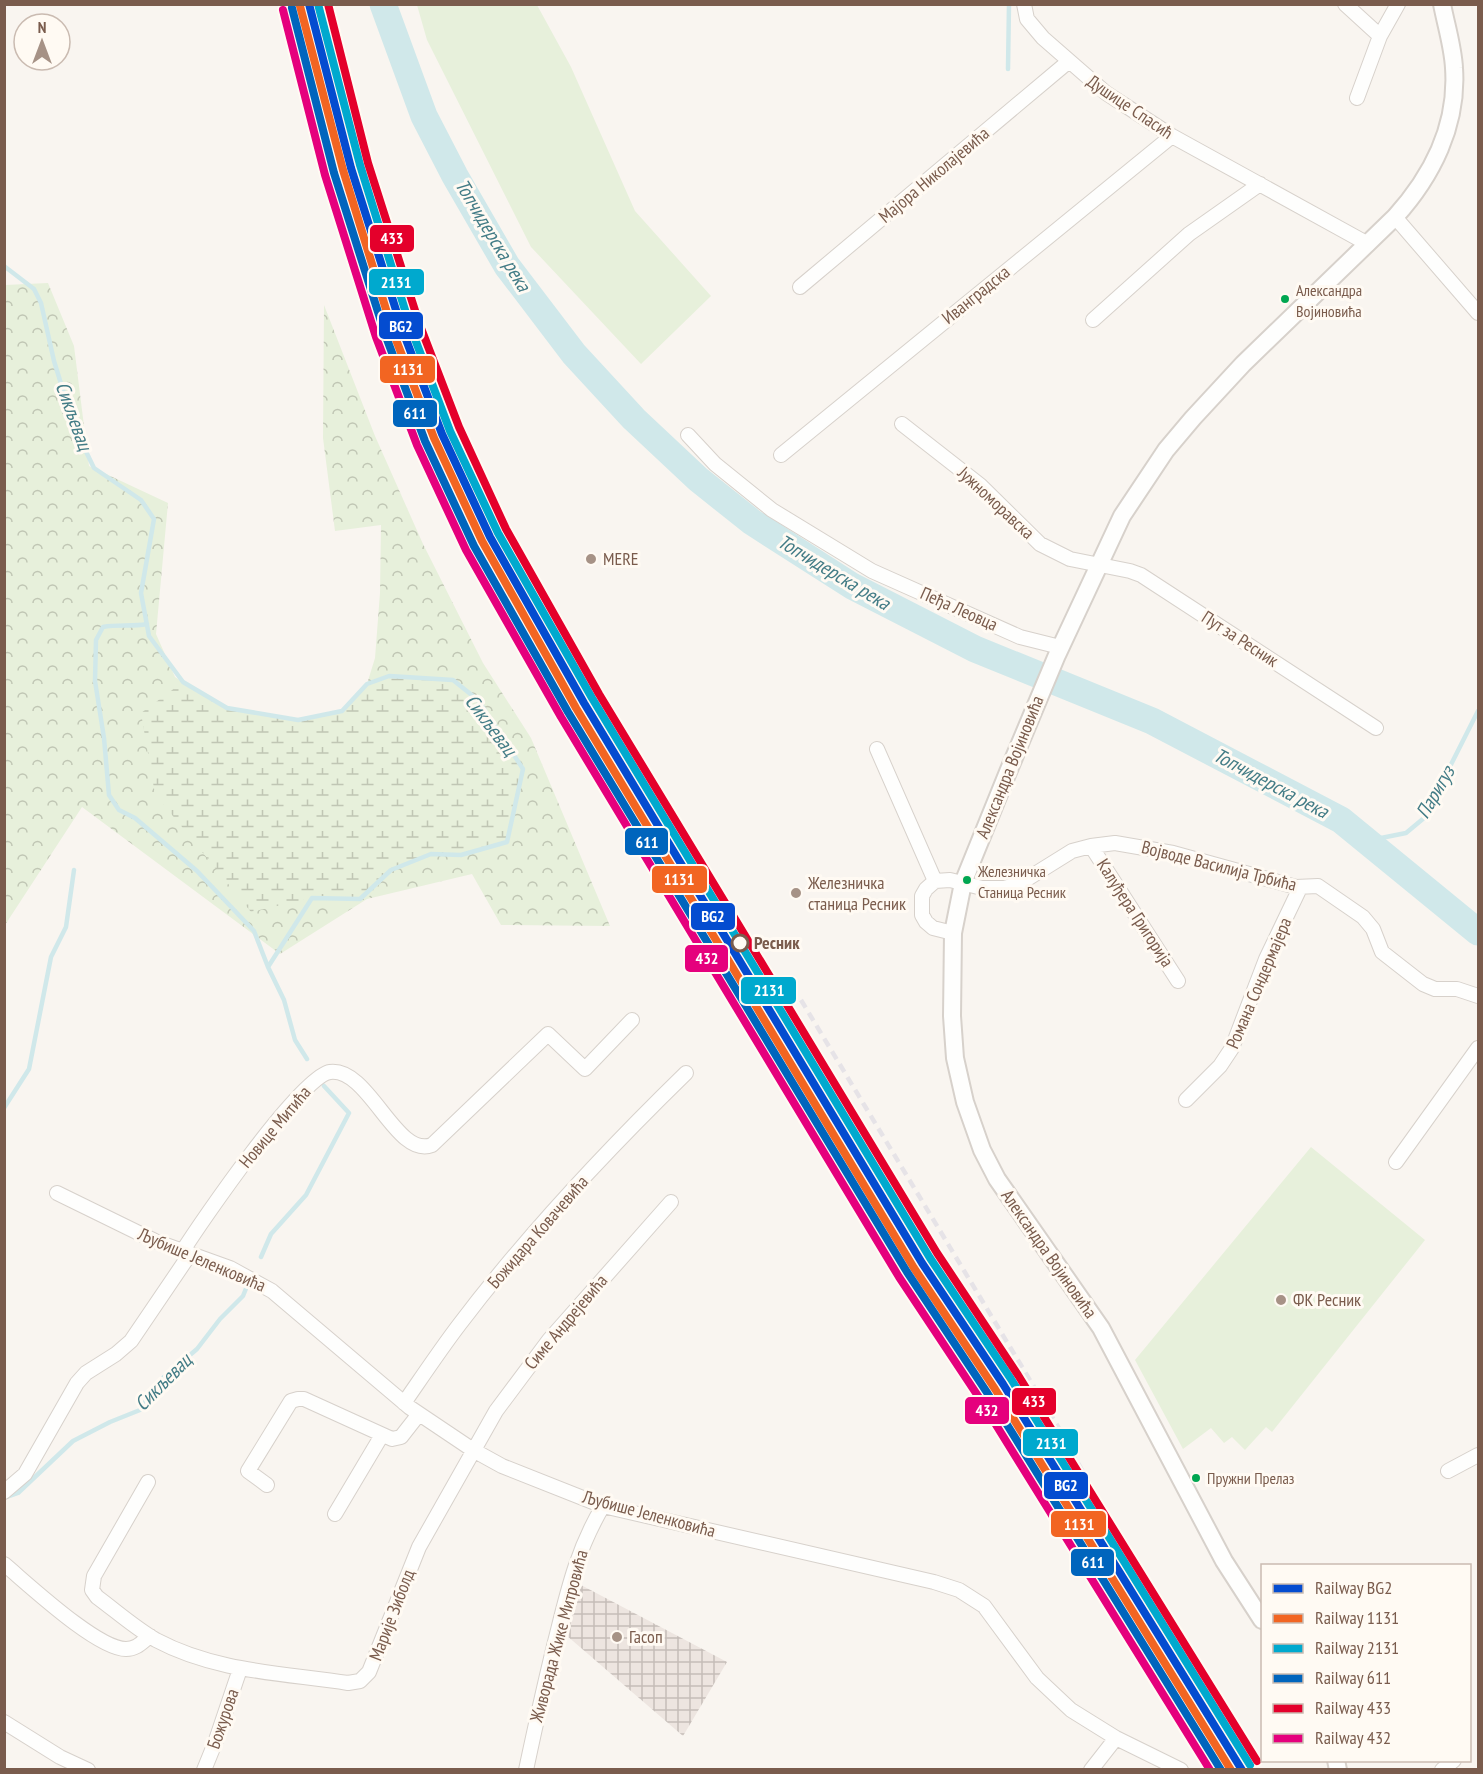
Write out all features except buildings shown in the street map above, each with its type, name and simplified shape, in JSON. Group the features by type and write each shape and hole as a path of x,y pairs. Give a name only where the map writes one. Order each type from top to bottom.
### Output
{"street":[{"name":"Душице Спасић","path":"1024,4 1027,19 1043,38 1106,93 1172,136 1368,244"},
{"path":"1345,4 1380,36"},
{"path":"1357,98 1380,36 1398,4"},
{"name":"Александра Војиновића","path":"1261,1617 1224,1561 1101,1328 997,1179 982,1150 965,1102 955,1058 952,1016 953,933 963,883 1039,697 1122,516 1145,480 1193,418 1243,364 1412,199 1438,156 1452,110 1454,68 1442,4"},
{"name":"Мајора Николајевића","path":"800,287 1068,62"},
{"name":"Иванградска","path":"781,455 1172,136"},
{"path":"1093,320 1189,234 1260,184"},
{"path":"1395,217 1479,314"},
{"name":"Јужноморавска","path":"902,424 980,485 1040,544 1070,559 1098,566"},
{"name":"Пеђа Леовца","path":"688,435 715,464 772,510 872,571 1020,637 1059,651"},
{"name":"Пут за Ресник","path":"1098,566 1141,575 1376,728"},
{"path":"877,749 935,881 921,896 922,915 933,928 953,933"},
{"name":"Војводе Василија Трбића","path":"935,881 950,880 982,888 1004,888 1018,884 1072,851 1115,843 1145,847 1300,888 1318,886 1364,917 1373,929 1382,952 1428,987 1457,989 1479,996"},
{"name":"Калуђера Григорија","path":"1091,846 1178,981"},
{"name":"Романа Сондермајера","path":"1186,1100 1220,1066 1232,1048 1266,959 1300,888"},
{"name":"Новице Митића","path":"4,1492 25,1474 77,1383 86,1373 131,1341 186,1253 215,1201 261,1141 300,1095 320,1076 328,1072 338,1072 346,1076 364,1091 405,1137 415,1145 425,1148 432,1145 548,1034 585,1069 632,1020"},
{"path":"1396,1162 1479,1048"},
{"name":"Божидара Ковачевића","path":"404,1403 459,1324 519,1251 620,1138 686,1073"},
{"name":"Љубише Јеленковића","path":"57,1193 155,1241 230,1268 272,1291 404,1403 473,1450 502,1466 603,1506 934,1582 958,1590 984,1606 1037,1678 1060,1702 1116,1738 1181,1770"},
{"name":"Симе Андрејевића","path":"473,1450 496,1411 549,1341 671,1202"},
{"path":"267,1485 248,1471 291,1401 304,1399 382,1435 396,1439 401,1437 419,1414"},
{"path":"335,1514 382,1435"},
{"name":"Марије Зиболд","path":"148,1482 92,1582 92,1590 97,1597 150,1636 199,1658 240,1669 348,1683 360,1681 369,1672 419,1547 473,1450"},
{"path":"1448,1471 1479,1455"},
{"name":"Живорада Жике Митровића","path":"526,1770 544,1685 570,1582 585,1539 603,1506"},
{"path":"4,1564 81,1627 114,1647 129,1649 137,1647 150,1636"},
{"name":"Божурова","path":"204,1770 240,1669"},
{"path":"4,1722 60,1757 88,1770"},
{"path":"1091,1770 1116,1738"}],"shaded area":[{"path":"581,1585 727,1662 683,1736 566,1635"}],"green space":[{"path":"417,5 537,5 571,67 635,211 711,296 641,364 531,247 427,40"},
{"path":"48,283 74,346 89,466 168,503 156,634 175,677 211,702 227,708 298,720 342,711 367,684 375,658 380,593 381,525 335,531 323,438 324,305 375,436 423,544 483,663 531,738 610,926 501,925 472,874 367,899 280,954 82,807 5,925 5,285"},
{"path":"389,676 453,680 469,694 523,769 507,842 461,855 431,854 391,870 367,899 312,898 251,912 155,794 141,713 183,682 227,708 294,720 342,711 367,684"},
{"name":"ФК Ресник","path":"1311,1147 1425,1240 1272,1432 1266,1427 1245,1450 1232,1437 1224,1443 1211,1428 1183,1449 1135,1360"}],"waterway":[{"name":"Топчидерска река","path":"383,4 424,116 455,176 507,266 574,354 634,419 698,479 752,522 852,586 975,649 1152,721 1341,820 1478,932"},
{"path":"1008,69 1009,4"},
{"name":"Сикљевац","path":"4,266 34,289 41,303 54,361 75,429 94,468 141,500 154,519 141,593 149,636 183,682 227,708 298,720 342,711 367,684 389,676 453,680 478,700 523,769 507,842 461,855 431,854 391,870 360,899 312,898 268,967 284,1000 295,1040 307,1059"},
{"name":"Сикљевац","path":"147,624 103,627 96,640 95,681 104,738 109,795 119,810 135,818 197,871 254,931 268,967"},
{"name":"Паригуз","path":"1366,841 1406,833 1424,818 1478,711"},
{"path":"4,1108 29,1069 51,957 66,927 74,870"},
{"name":"Сикљевац","path":"261,1257 271,1234 306,1195 349,1113 324,1086"},
{"name":"Сикљевац","path":"4,1498 18,1493 73,1441 140,1410 157,1383 197,1349 220,1319 243,1296 247,1286"}],"railway":[{"path":"801,1000 1060,1430 1101,1505 1141,1588"}],"rail line":[{"name":"BG2","path":"309,4 351,168 402,329 442,434 490,537 584,703 922,1263 1003,1384 1242,1770"},
{"name":"2131","path":"318,4 360,165 410,326 450,431 498,533 592,698 930,1258 1011,1379 1250,1765"},
{"name":"433","path":"328,4 368,163 419,323 459,427 506,529 599,694 937,1253 1018,1375 1257,1761"},
{"name":"1131","path":"300,6 343,170 393,332 434,438 482,541 576,708 914,1268 995,1389 1231,1770"},
{"name":"611","path":"292,8 334,173 385,334 425,441 474,546 568,712 907,1272 988,1394 1221,1770"},
{"name":"432","path":"283,10 325,175 376,337 417,445 466,550 561,717 899,1277 980,1399 1210,1770"}],"place":[{"name":"Александра Војиновића","path":"1285,299"},
{"name":"MERE","path":"591,559"},
{"name":"Железничка Станица Ресник","path":"967,880"},
{"name":"Железничка станица Ресник","path":"796,893"},
{"name":"Ресник","path":"740,943"},
{"name":"ФК Ресник","path":"1281,1300"},
{"name":"Пружни Прелаз","path":"1196,1478"},
{"name":"Гасоп","path":"617,1637"}]}
